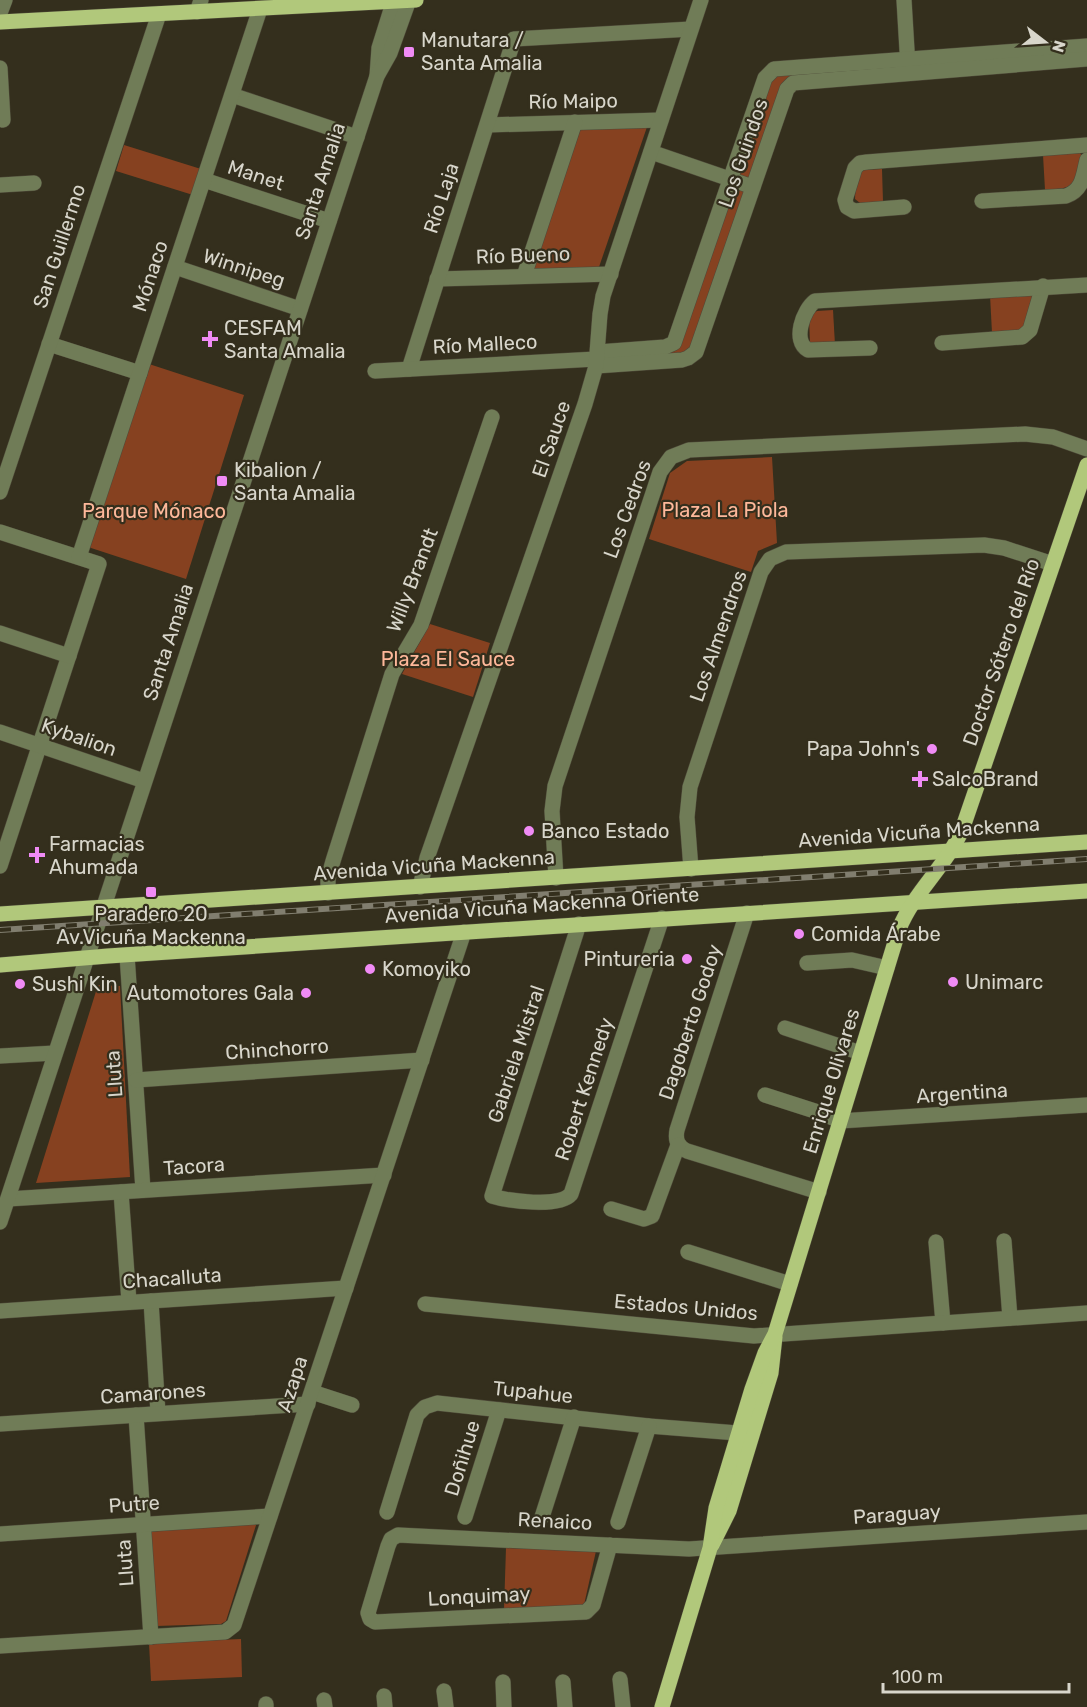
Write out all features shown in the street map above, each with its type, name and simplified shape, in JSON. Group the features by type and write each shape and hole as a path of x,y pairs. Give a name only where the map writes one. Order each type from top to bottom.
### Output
{"main road":[{"path":"0,22 159,14 199,6 260,9 416,0"},
{"name":"Doctor Sótero del Río","path":"951,851 962,830 1087,465"},
{"name":"Avenida Vicuña Mackenna","path":"0,914 1087,842"},
{"name":"Enrique Olivares","path":"662,1707 710,1548 726,1520 746,1434 771,1373 775,1334 901,926 913,902 951,851"},
{"name":"Avenida Vicuña Mackenna Oriente","path":"0,965 86,957 1087,891"}],"street":[{"path":"0,13 4,0"},
{"name":"Santa Amalia","path":"0,1222 377,76 390,53 409,0"},
{"name":"El Sauce","path":"420,887 427,858 585,404 597,359 600,314 611,274 700,0"},
{"path":"904,0 908,66"},
{"name":"Santa Amalia","path":"377,76 379,48 393,1"},
{"name":"Mónaco","path":"79,557 260,9"},
{"name":"San Guillermo","path":"0,492 159,14"},
{"name":"Río Laja","path":"409,369 514,39 691,29"},
{"name":"Los Guindos","path":"597,359 682,360 696,352 790,86 797,82 908,66 1087,46"},
{"name":"Los Guindos","path":"597,359 674,343 765,78 770,71 778,68 1087,59"},
{"path":"0,68 3,120"},
{"path":"232,95 357,137"},
{"name":"Río Maipo","path":"487,125 661,120"},
{"path":"524,276 575,122"},
{"path":"903,207 854,211 847,207 845,201 857,166 867,162 1087,145"},
{"path":"651,152 753,187"},
{"path":"982,201 1066,196 1075,193 1080,187 1087,160"},
{"name":"Manet","path":"204,180 329,221"},
{"path":"0,185 34,183"},
{"name":"Winnipeg","path":"175,267 300,309"},
{"name":"Río Bueno","path":"437,279 611,274"},
{"path":"870,348 808,350 800,341 805,312 815,301 1087,285"},
{"path":"942,342 1022,337 1030,330 1043,286"},
{"path":"49,344 140,373"},
{"name":"Río Malleco","path":"375,371 597,359"},
{"name":"Willy Brandt","path":"328,893 328,879 333,861 392,674 421,624 492,417"},
{"name":"Los Cedros","path":"556,878 552,811 555,786 660,472 671,457 688,450 1025,434 1053,437 1087,448"},
{"path":"0,532 99,564 39,745 5,836 0,866"},
{"name":"Los Almendros","path":"691,869 687,817 690,787 761,572 770,559 786,552 984,545 1004,548 1053,564"},
{"path":"0,633 69,656"},
{"name":"Kybalion","path":"0,732 144,781"},
{"name":"Dagoberto Godoy","path":"611,1209 644,1219 652,1216 678,1145 677,1130 747,913"},
{"name":"Robert Kennedy","path":"492,1196 518,1203 561,1200 571,1194 662,918"},
{"name":"Gabriela Mistral","path":"492,1196 579,924"},
{"name":"Azapa","path":"0,1646 225,1632 231,1628 310,1398 464,932"},
{"name":"Lluta","path":"128,955 142,1190"},
{"path":"807,963 852,960 887,968"},
{"path":"785,1029 861,1053"},
{"path":"0,1056 55,1053"},
{"name":"Chinchorro","path":"136,1080 422,1060"},
{"path":"765,1095 840,1121"},
{"name":"Argentina","path":"840,1121 1087,1105"},
{"path":"678,1145 687,1151 819,1192"},
{"path":"0,1172 16,1172"},
{"name":"Tacora","path":"8,1199 384,1175"},
{"path":"121,1192 129,1302"},
{"path":"1004,1241 1010,1318"},
{"path":"936,1242 943,1323"},
{"path":"688,1252 790,1284"},
{"name":"Chacalluta","path":"0,1311 346,1288"},
{"path":"151,1301 158,1413"},
{"name":"Estados Unidos","path":"425,1304 754,1336 1087,1313"},
{"path":"310,1398 352,1405"},
{"name":"Camarones","path":"0,1424 136,1415 310,1398"},
{"name":"Tupahue","path":"387,1512 417,1415 424,1407 437,1403 746,1434"},
{"name":"Doñihue","path":"465,1517 499,1410"},
{"name":"Lluta","path":"136,1415 151,1636"},
{"path":"542,1517 574,1417"},
{"path":"618,1522 649,1426"},
{"name":"Putre","path":"0,1534 270,1516"},
{"name":"Paraguay","path":"710,1548 1087,1522"},
{"name":"Renaico","path":"375,1622 370,1619 368,1613 388,1546 391,1539 398,1535 710,1548"},
{"name":"Lonquimay","path":"375,1622 586,1612 593,1605 610,1545"},
{"path":"620,1679 623,1707"},
{"path":"502,1682 504,1707"},
{"path":"562,1682 565,1707"},
{"path":"444,1691 446,1707"}],"green space":[{"path":"1087,49 794,81 689,356 606,353 669,346 771,72"},
{"path":"648,124 599,267 533,270 580,126"},
{"path":"124,145 201,169 193,195 116,171"},
{"path":"1080,153 1083,158 1072,184 1068,187 1045,190 1043,155"},
{"path":"882,169 883,202 860,203 855,199 856,178 863,170"},
{"path":"1032,292 1036,297 1022,331 992,333 990,295"},
{"path":"833,310 835,345 810,344 809,316 817,311"},
{"name":"Parque Mónaco","path":"149,364 244,395 186,579 88,547"},
{"name":"Plaza La Piola","path":"772,457 777,543 758,551 751,572 649,539 670,473 687,461"},
{"name":"Plaza El Sauce","path":"430,624 490,643 473,697 402,674"},
{"path":"98,985 120,986 130,1177 36,1183"},
{"path":"257,1522 226,1621 221,1624 156,1626 148,1532"},
{"path":"506,1548 596,1551 584,1605 504,1609"},
{"path":"241,1639 242,1677 151,1681 149,1643"}],"railway":[{"path":"0,930 1087,859"}],"place":[{"name":"Manutara / Santa Amalia","path":"409,52"},
{"name":"CESFAM Santa Amalia","path":"210,339"},
{"name":"Kibalion / Santa Amalia","path":"222,481"},
{"name":"Papa John's","path":"932,749"},
{"name":"SalcoBrand","path":"920,779"},
{"name":"Banco Estado","path":"529,831"},
{"name":"Farmacias Ahumada","path":"37,855"},
{"name":"Paradero 20 Av.Vicuña Mackenna","path":"151,892"},
{"name":"Comida Árabe","path":"799,934"},
{"name":"Pintureria","path":"687,959"},
{"name":"Komoyiko","path":"370,969"},
{"name":"Unimarc","path":"953,982"},
{"name":"Sushi Kin","path":"20,984"},
{"name":"Automotores Gala","path":"306,993"}]}
